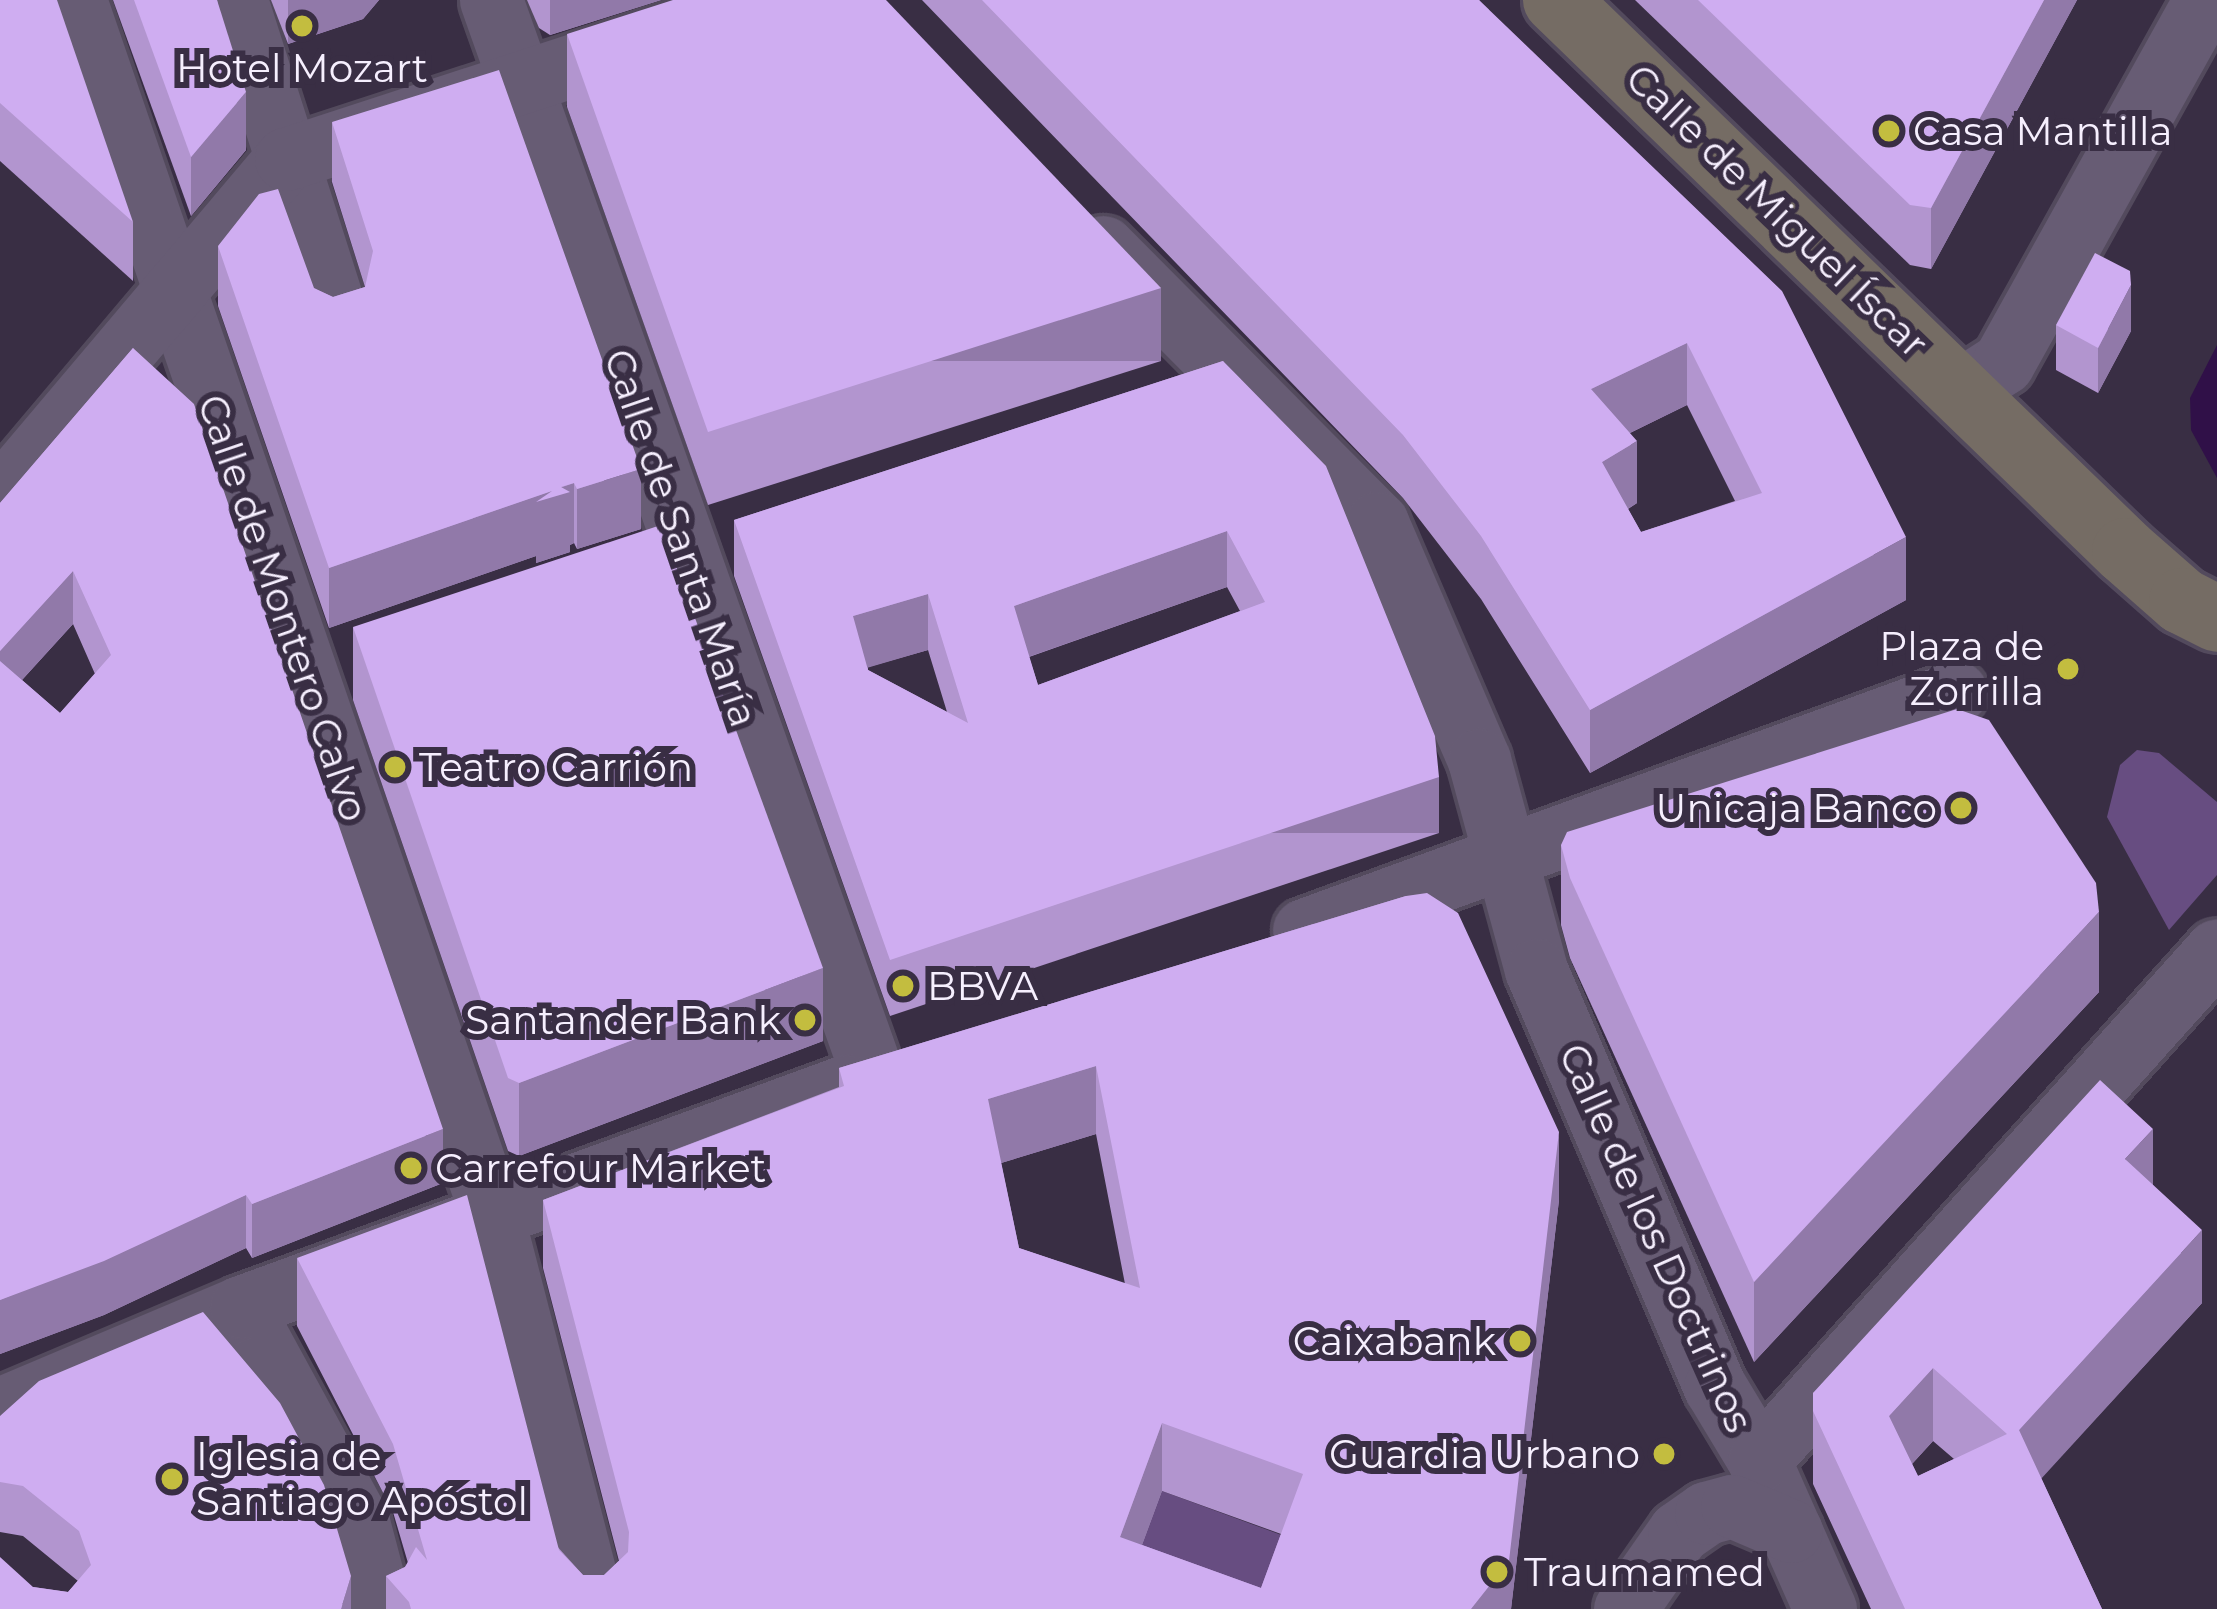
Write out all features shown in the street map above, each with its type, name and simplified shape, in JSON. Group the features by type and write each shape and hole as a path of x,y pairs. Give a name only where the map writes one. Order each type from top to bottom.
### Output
{"street":[{"name":"Calle de Montero Calvo","path":"75,0 492,1215 594,1609"},
{"path":"236,0 339,322"},
{"name":"Calle de Santa María","path":"491,0 521,80 663,559 873,1076"},
{"path":"0,497 286,159 774,0"},
{"name":"Calle de Miguel Íscar","path":"1556,0 1981,404"},
{"path":"2205,0 1981,404 2157,580 2217,619"},
{"name":"Calle de los Doctrinos","path":"1063,206 1377,524 1479,760 1501,862 1535,970 1714,1387 1759,1460 1826,1609"},
{"path":"1161,399 1229,377"},
{"path":"663,559 753,530"},
{"path":"305,675 372,653"},
{"path":"1243,952 1501,862 1956,692"},
{"path":"1759,1460 2217,950"},
{"path":"0,1409 241,1307 939,1055"},
{"path":"241,1307 358,1522 381,1609"},
{"path":"1624,1609 1678,1532 1706,1513 1732,1506 1791,1531"}],"shaded area":[{"path":"2217,345 2217,478 2191,430 2190,398"},
{"path":"2137,750 2159,753 2217,802 2217,875 2169,930 2107,817 2120,765"},
{"path":"1162,1491 1303,1543 1278,1609 1120,1605"}],"building":[{"path":"0,0 57,0 133,222 0,103"},
{"path":"134,0 217,0 246,92 191,157"},
{"path":"673,0 886,0 1161,288 708,432 567,34"},
{"path":"982,0 1479,0 1782,291 1906,537 1590,710 1481,536 1403,435","holes":["1687,343 1762,493 1641,532 1602,462 1637,441 1591,389"]},
{"name":"Casa Mantilla","path":"1698,0 2044,0 1931,208 1910,205"},
{"path":"499,70 641,469 577,489 574,483 561,487 570,492 536,502 552,491 329,568 218,246 259,194 278,189 314,288 333,297 365,287 373,251 332,122"},
{"path":"2095,253 2130,271 2131,285 2098,348 2056,325"},
{"path":"133,348 194,404 443,1129 252,1204 246,1195 104,1261 0,1300 0,661 60,713 111,655 73,571 0,651 0,503"},
{"path":"1223,361 1326,466 1435,736 1439,777 890,960 734,520","holes":["1227,531 1265,602 1038,685 1014,606","928,594 968,723 868,670 853,616"]},
{"path":"661,525 823,968 519,1083 508,1078 353,627"},
{"path":"1957,709 1989,720 2096,883 2099,912 1754,1282 1570,878 1561,845 1567,832"},
{"path":"1427,893 1458,913 1559,1132 1509,1561 1471,1609 411,1609 386,1576 405,1567 416,1547 427,1560 393,1444 297,1258 467,1195 559,1550 583,1575 604,1575 628,1552 629,1532 543,1200 844,1086 839,1068","holes":["1096,1066 1140,1288 1019,1248 988,1099","1162,1423 1303,1474 1261,1588 1120,1537"]},
{"path":"2100,1080 2153,1129 2125,1159 2202,1230 2019,1430 2102,1609 1905,1609 1813,1411 1813,1393","holes":["1933,1368 2007,1434 1918,1476 1889,1416"]},
{"name":"Iglesia de Santiago Apóstol","path":"203,1312 280,1403 324,1485 351,1576 341,1609 0,1609 0,1557 33,1587 68,1592 91,1565 79,1531 23,1486 0,1482 0,1416 39,1381"}],"place":[{"name":"Hotel Mozart","path":"302,26"},
{"name":"Casa Mantilla","path":"1889,131"},
{"name":"Plaza de Zorrilla","path":"2068,669"},
{"name":"Teatro Carrión","path":"395,767"},
{"name":"Unicaja Banco","path":"1961,808"},
{"name":"BBVA","path":"903,986"},
{"name":"Santander Bank","path":"805,1020"},
{"name":"Carrefour Market","path":"411,1168"},
{"name":"Caixabank","path":"1520,1341"},
{"name":"Guardia Urbano","path":"1664,1454"},
{"name":"Iglesia de Santiago Apóstol","path":"172,1479"},
{"name":"Traumamed","path":"1497,1572"}]}
